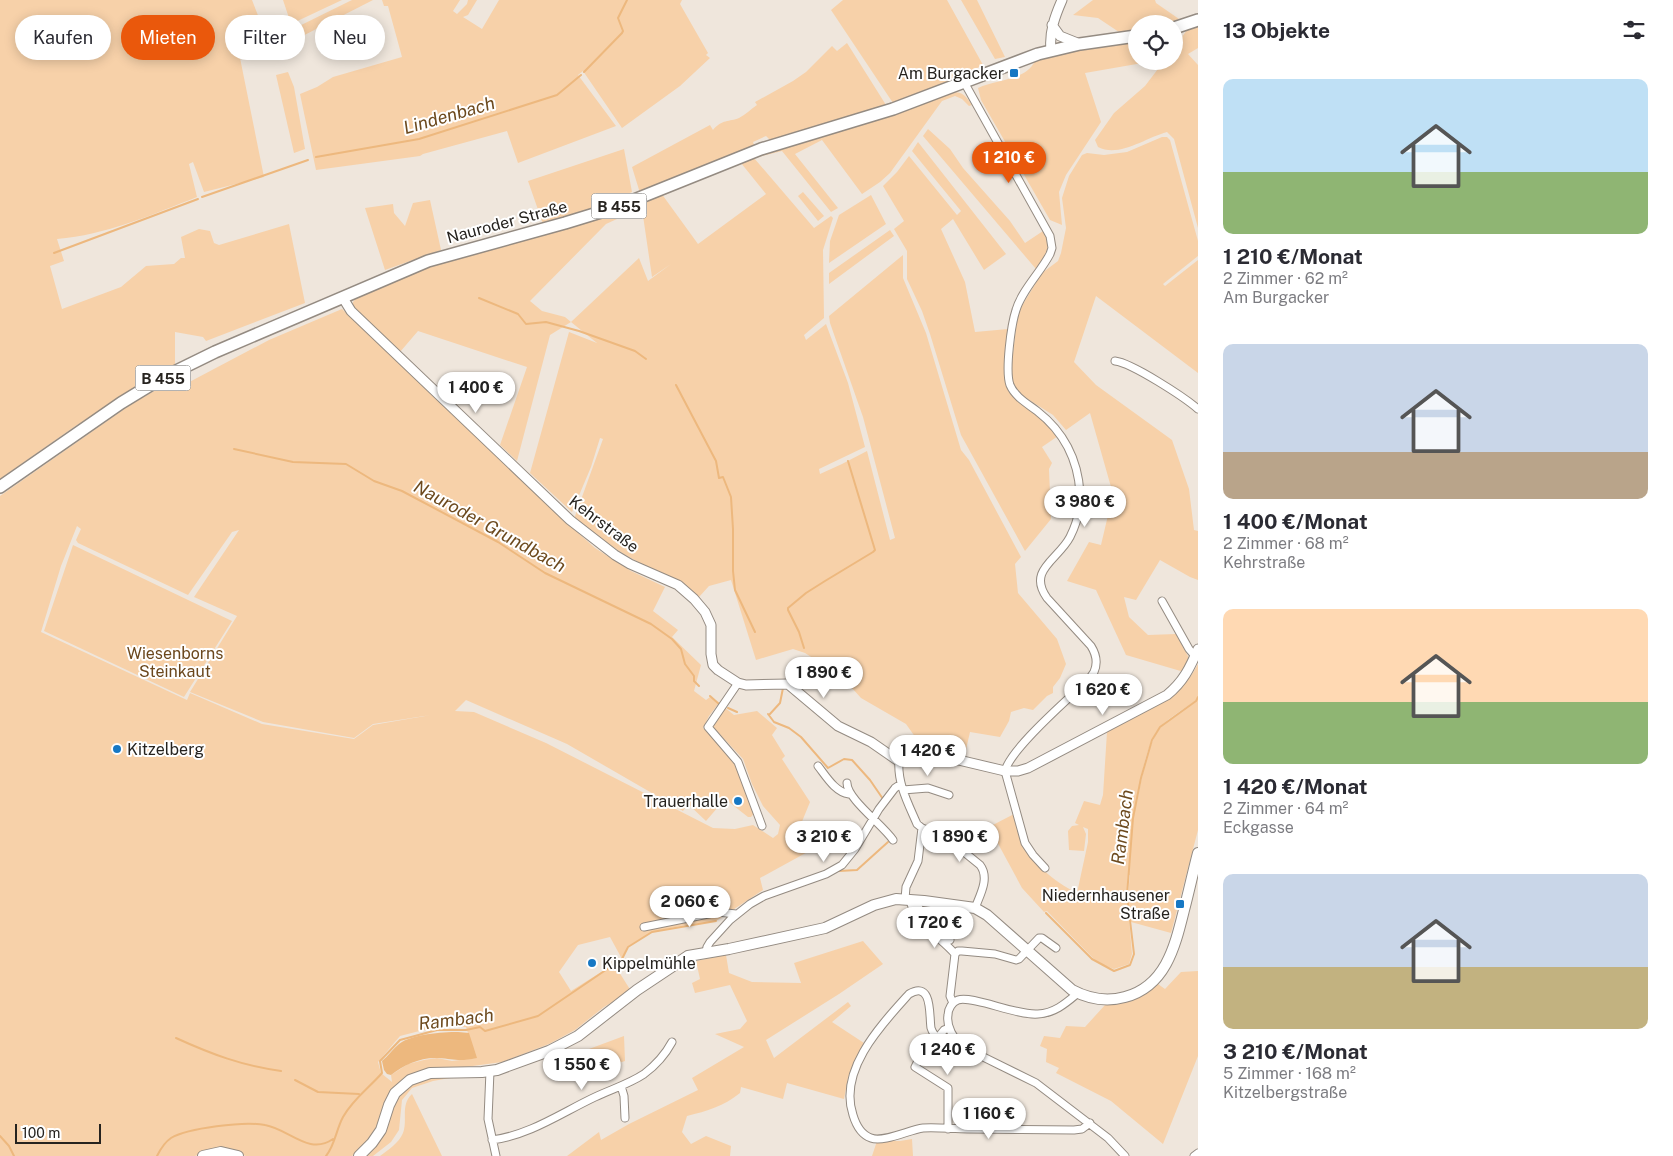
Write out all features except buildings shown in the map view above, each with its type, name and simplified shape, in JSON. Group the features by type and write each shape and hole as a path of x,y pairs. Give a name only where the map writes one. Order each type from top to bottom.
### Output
{"main road":[{"path":"1183,25 1198,20"},
{"name":"B 455","path":"1050,50 1128,37"},
{"name":"Nauroder Straße","path":"0,487 121,403 162,378 215,352 428,262 598,213 761,149 879,114 1050,50"},
{"path":"359,1156 372,1143 381,1130 395,1093 410,1080 430,1073 490,1071 504,1068 570,1041 682,959 693,954 729,949 824,928 874,905 888,901 910,899 975,908 987,915 1062,982 1078,993 1100,999 1122,998 1143,990 1159,975 1167,964 1175,944 1198,854"},
{"path":"202,1156 221,1152 238,1156"}],"street":[{"path":"1050,50 1052,25 1062,0"},
{"path":"1052,25 1060,36 1080,44"},
{"path":"964,82 1045,225 1052,242 1050,254 1046,262 1016,309 1008,378 1017,396 1061,434 1074,459 1080,494 1078,512 1070,537 1043,571 1040,581 1047,598 1091,646 1096,658 1094,671 1091,677 1031,735 1009,761 1005,771 1025,843 1045,868"},
{"name":"Kehrstraße","path":"343,298 351,311 570,520 615,555 630,564 678,585 694,599 705,612 711,625 713,665 738,683"},
{"path":"1115,361 1128,363 1184,398 1198,410"},
{"path":"762,826 738,762 708,727 738,683 752,686 788,684 838,726 871,742 899,760 916,752 932,753 1005,771 1018,771 1034,766 1161,699 1183,679 1197,653 1189,649 1162,601"},
{"path":"899,760 899,775 902,787 917,824 948,839 984,870 984,883 975,908"},
{"path":"818,766 834,786 841,792 849,794 885,829 893,840"},
{"path":"847,783 849,794"},
{"path":"706,952 710,942 736,914 764,896 800,884 838,868 855,849 873,818 895,788 928,788 949,795"},
{"path":"922,828 918,862 906,887 913,909 921,921 955,954"},
{"path":"910,899 950,940"},
{"path":"644,927 718,912 736,914"},
{"path":"955,954 958,951 995,954 1016,960 1039,938 1042,938 1056,948"},
{"path":"953,1003 950,996 955,954"},
{"path":"937,1039 932,1029 928,999 923,993 914,991 909,994 885,1021 867,1046 854,1076 849,1094 850,1104 854,1120 861,1131 877,1140 925,1128 1074,1130 1082,1129 1090,1123"},
{"path":"1078,993 1057,1009 1036,1014 1020,1013 960,999 953,1003 948,1015 949,1028 961,1046 1028,1078 1090,1123 1125,1156"},
{"path":"948,1129 948,1088 915,1067 937,1039 949,1028"},
{"path":"492,1140 509,1138 526,1132 589,1100 635,1080 663,1056 672,1042"},
{"path":"490,1071 491,1078 487,1111 496,1156"},
{"path":"621,1086 624,1096 624,1118"},
{"path":"1194,1156 1198,1152"}],"green space":[{"path":"0,0 252,0 258,15 225,15 225,60 240,60 264,177 204,192 193,162 189,164 197,197 111,229 57,239 64,261 50,266 62,309 121,287 146,266 174,264 181,258 185,258 181,237 199,229 210,231 214,243 219,245 289,224 305,303 206,341 203,337 175,332 175,364 74,427 0,479"},
{"path":"283,0 342,0 305,17 305,15 288,15"},
{"path":"352,0 373,0 344,15 322,15"},
{"path":"382,0 460,0 453,11 457,14 467,4 468,0 477,0 468,15 463,17 482,29 499,0 682,0 680,4 708,53 706,55 710,58 680,86 622,128 583,71 578,75 616,126 518,163 507,131 420,156 316,170 300,94 317,87 333,77 402,57 388,6 384,6"},
{"path":"843,0 947,0 983,65 952,81 893,103 831,10"},
{"path":"961,0 977,0 1005,57 995,59"},
{"path":"1093,0 1155,0 1156,3 1173,15 1128,15 1128,31 1119,32 1098,18 1073,15"},
{"path":"315,18 315,30 305,35 305,23"},
{"path":"1198,25 1198,48 1188,54 1198,65 1198,228 1174,139 1167,132 1132,146 1115,150 1106,150 1098,147 1095,140 1114,113 1145,86 1157,70 1183,70 1183,36 1187,30"},
{"path":"1128,41 1128,66 1085,73 1101,122 1066,175 1059,192 1062,225 1050,220 981,100 978,88 1018,76 1030,68 1035,61 1076,50"},
{"path":"847,43 886,105 836,122 770,140 766,136 753,142 754,145 669,179 640,193 632,167 710,125 713,130 723,122 741,117 757,105 755,102 806,72 832,46 837,51"},
{"path":"288,72 294,87 305,149 294,153 276,75"},
{"path":"953,92 964,95 972,105 969,106 962,99 955,96 942,101 890,173 862,194 822,140 795,154 838,208 831,212 782,151 754,158 814,228 831,216 833,218 823,250 824,318 804,335 806,340 826,324 848,383 865,447 819,469 820,474 867,451 890,540 895,538 863,417 829,316 903,255 903,278 926,333 961,450 969,460 1021,557 1015,564 1018,593 1057,639 1066,664 1060,678 1053,687 1053,693 1047,696 1033,710 1024,708 1011,712 1009,721 1000,737 970,732 964,758 923,748 906,724 861,698 842,677 805,653 793,649 756,660 731,580 709,586 699,597 678,581 615,549 574,519 603,439 600,438 591,467 572,512 530,473 569,332 597,343 571,322 639,258 648,281 671,264 652,277 641,202 661,193 698,244 766,194 741,163 756,157 786,147 874,121"},
{"path":"928,129 950,149 963,168 1010,221 1025,243 1043,231 1049,243 1046,253 1036,269 923,136"},
{"path":"1162,137 1167,137 1170,140 1198,241 1198,256 1163,284 1165,286 1198,260 1198,373 1096,296 1074,362 1096,385 1172,440 1189,489 1194,530 1198,531 1198,580 1160,560 1136,600 1124,597 1129,617 1148,635 1176,634 1190,660 1184,672 1126,655 1096,590 1067,581 1089,542 1101,545 1113,494 1090,413 1066,430 1053,415 1017,391 1011,371 1017,318 1020,309 1042,273 1058,261 1066,228 1062,198 1069,176 1082,155 1087,153 1104,155 1127,152"},
{"path":"918,142 1006,254 984,270 953,219 941,229 965,282 975,332 1008,329 1006,379 1058,436 1042,447 1052,463 1049,469 1051,519 1025,551 961,435 930,334 907,279 907,251 894,229 904,221 883,186 909,156 957,215 961,211 912,151"},
{"path":"624,149 632,192 596,207 543,224 528,181"},
{"path":"803,192 824,216 818,221 798,196"},
{"path":"871,195 886,224 829,263 830,241 839,215"},
{"path":"430,200 441,250 385,270 365,208 393,204 394,213 405,226 413,203"},
{"path":"627,209 628,214 606,224 530,301 542,311 565,317 571,322 550,335 517,461 500,445 527,367 418,331 400,352 353,308 353,302 357,297 430,266"},
{"path":"890,230 894,236 829,284 829,273"},
{"path":"342,309 595,548 631,571 665,587 653,611 678,630 672,637 701,665 694,691 706,700 710,697 719,703 703,728 737,762 755,812 751,817 748,817 725,799 706,821 688,804 683,811 567,744 466,700 455,711 474,712 546,743 713,828 735,829 753,825 773,838 778,834 780,825 763,806 752,784 743,759 713,725 724,707 734,715 757,711 777,728 772,735 785,756 782,759 810,802 801,824 822,844 760,878 763,890 716,921 652,932 627,947 622,959 610,937 578,945 559,972 571,991 614,964 631,991 604,1007 575,1030 549,1044 502,1062 414,1074 369,1140 352,1156 246,1156 234,1152 220,1151 201,1153 195,1156 0,1156 0,496 130,405 175,379 178,392 178,388 269,340","holes":["77,526 81,529 76,540 78,543 188,595 232,532 239,530 194,597 237,616 190,692 263,722 354,738 373,724 431,715 373,725 354,739 262,724 190,693 187,700 41,632 61,566","435,1027 466,1027 476,1058 452,1061 437,1058 408,1064 391,1075 392,1082 381,1073 378,1062 400,1036"]},
{"name":"Wiesenborns Steinkaut","path":"73,545 232,621 184,697 44,631"},
{"path":"1198,664 1198,696 1195,701 1164,723 1155,733 1145,762 1136,802 1156,733 1165,723 1196,701 1198,698 1198,830 1171,933 1131,922 1128,895 1130,875 1128,875 1127,895 1132,954 1129,964 1114,969 1101,964 1093,958 1047,911 1044,912 1022,888 989,827 1014,814 1021,837 1032,857 1052,877 1077,893 1088,842 1088,829 1083,827 1086,834 1084,851 1069,850 1068,831 1072,826 1079,825 1075,823 1084,801 1100,805 1103,795 1107,732 1146,712 1170,696 1191,676"},
{"path":"863,941 883,964 766,1040 774,1058 848,1002 851,1006 832,1022 864,1043 848,1078 844,1099 787,1083 783,1099 741,1087 740,1093 721,1105 687,1116 682,1132 691,1144 706,1136 731,1146 730,1156 567,1156 599,1132 601,1140 698,1090 692,1078 744,1047 715,1034 740,1029 747,1021 730,985 695,993 692,983 700,979 696,961 726,955 729,973 752,982 801,983 794,963"},
{"path":"1198,971 1198,1056 1163,1144 1111,1101 1056,1073 1059,1068 1046,1062 1047,1049 1040,1046 1044,1036 1060,1038 1066,1026 1085,1027 1105,1005 1133,999 1158,984 1165,989 1181,972"},
{"path":"624,1036 625,1061 579,1076 577,1070 595,1064 589,1049"},
{"path":"461,1076 433,1081 412,1088 402,1100 399,1130 391,1142 373,1156 363,1156 387,1112 412,1084 427,1078"},
{"path":"412,1094 442,1156 380,1156 401,1137 404,1128 406,1103"},
{"path":"912,1139 913,1156 872,1156 877,1141"}],"shaded area":[{"path":"469,1033 477,1058 461,1060 432,1058 419,1060 391,1075 387,1074 384,1070 382,1061 405,1041 427,1034"}],"waterway":[{"name":"Lindenbach","path":"584,72 622,33 618,18 627,0"},
{"name":"Lindenbach","path":"316,157 419,139 557,95 581,75"},
{"name":"Lindenbach","path":"202,197 308,160"},
{"name":"Lindenbach","path":"54,253 198,199"},
{"path":"479,298 518,314 526,324 546,322 579,331 635,351 646,359"},
{"path":"676,385 716,461 719,478 723,477 731,497 735,590 755,632"},
{"name":"Nauroder Grundbach","path":"234,449 293,462 346,464 374,481 402,491 498,542 545,573 651,624 672,639 681,649 685,664 694,676 694,681 699,686"},
{"path":"804,648 788,608 806,593 875,550 848,461"},
{"path":"769,715 780,703 783,688"},
{"path":"710,696 719,704"},
{"name":"Rambach","path":"1046,913 1092,959 1114,971 1130,965 1134,954 1127,895 1133,818 1141,778 1152,740 1160,727 1196,701 1198,697"},
{"path":"728,708 737,712"},
{"path":"768,714 774,722 789,728 801,737 828,768 844,759 852,760 870,780 883,799"},
{"name":"Rambach","path":"839,871 857,870 888,842"},
{"name":"Rambach","path":"326,1156 347,1111 356,1099 382,1073 380,1061 400,1040 437,1030 466,1030 480,1027 485,1031 538,1016 622,959 628,947 652,932 716,921"},
{"path":"176,1038 227,1059 281,1071"},
{"path":"295,1080 318,1092 359,1094"},
{"path":"157,1156 167,1142 179,1134 203,1128 231,1125 256,1124 274,1127 299,1140 316,1145 333,1139"},
{"path":"0,1136 9,1146 14,1156"}],"place":[{"name":"Am Burgacker","path":"1014,73"},
{"name":"Kitzelberg","path":"117,749"},
{"name":"Trauerhalle","path":"738,801"},
{"name":"Niedernhausener Straße","path":"1180,904"},
{"name":"Kippelmühle","path":"592,963"}]}
